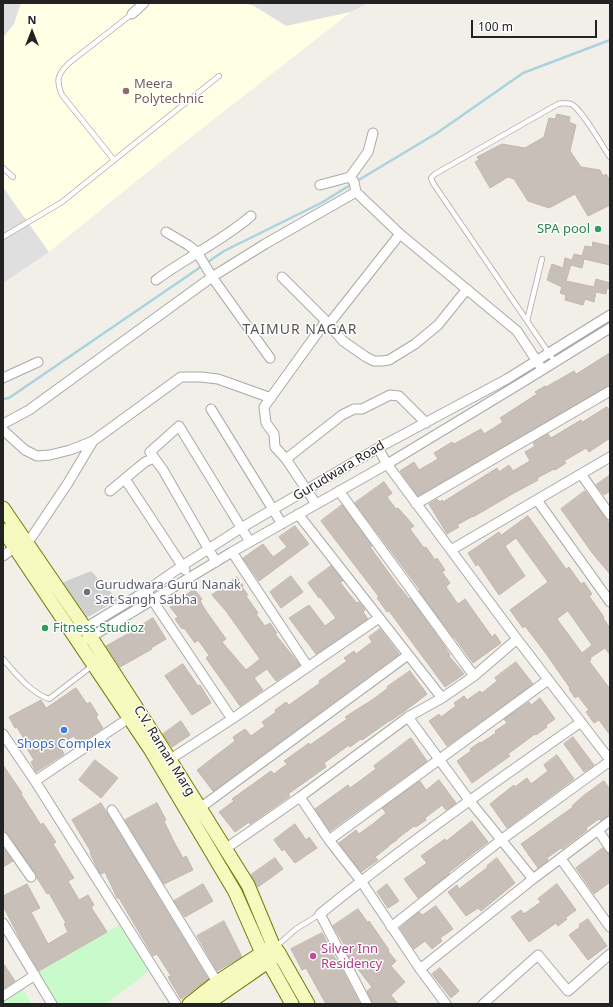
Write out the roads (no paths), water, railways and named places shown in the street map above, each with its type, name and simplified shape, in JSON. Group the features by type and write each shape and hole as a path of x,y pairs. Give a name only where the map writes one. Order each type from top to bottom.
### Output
{"main road":[{"name":"C.V. Raman Marg","path":"3,508 28,544 82,636 93,665 150,749 271,953 308,1004"},
{"name":"C.V. Raman Marg","path":"3,530 14,547 82,636 169,760 248,885 271,953 292,1004"},
{"path":"189,1004 217,982 271,953"},
{"path":"207,1004 271,953"}],"street":[{"path":"132,14 143,4"},
{"path":"3,424 29,410 212,277 354,185 368,152 373,133"},
{"path":"320,185 354,185 400,234 517,331 543,370"},
{"path":"156,280 176,265 236,229 251,216"},
{"path":"166,232 188,244 197,252 212,277 270,358"},
{"path":"316,504 286,459 275,447 274,434 266,423 264,407 327,322 400,234"},
{"path":"282,277 327,322 343,341 374,361 389,360 409,348 426,335 438,325 467,289"},
{"name":"Gurudwara Road","path":"82,636 182,566 242,528 378,448 507,379 610,315"},
{"path":"82,636 152,600 232,552 387,464 610,328"},
{"path":"3,378 38,362"},
{"path":"3,430 25,450 37,456 63,452 93,441 181,377 218,379 271,398"},
{"path":"416,504 610,391"},
{"path":"286,459 342,415 354,409 362,409 390,394 399,396 426,423"},
{"path":"212,409 282,524"},
{"path":"216,562 163,470 150,452 179,426 250,542"},
{"path":"28,544 68,483 93,441"},
{"path":"378,448 387,464 416,504 610,761 501,840 391,927"},
{"path":"451,550 610,457"},
{"path":"110,491 145,462 154,458"},
{"path":"581,474 610,515"},
{"path":"125,479 190,577"},
{"path":"340,491 474,676"},
{"path":"537,500 610,602"},
{"path":"298,514 442,698"},
{"path":"3,556 14,547"},
{"path":"232,552 308,667"},
{"path":"146,591 232,719"},
{"path":"169,760 232,719 379,618"},
{"path":"225,849 300,797 408,717 442,698 474,676 517,639"},
{"path":"200,808 408,655"},
{"path":"329,840 548,680"},
{"path":"408,717 469,800 533,880"},
{"path":"35,781 129,718"},
{"path":"367,1004 320,914 361,881 469,800 581,722"},
{"path":"3,734 35,781 176,1004"},
{"path":"300,797 329,840 361,881 420,969 446,1004"},
{"path":"112,810 217,982"},
{"path":"420,969 610,821"},
{"path":"598,830 610,848"},
{"path":"3,837 31,877"},
{"path":"561,859 610,927"},
{"path":"3,923 52,1004"},
{"path":"483,1004 538,955 568,991 610,954"},
{"path":"3,996 35,975"}],"lane":[{"path":"114,160 62,95 58,85 58,77 62,69 69,63 132,14"},
{"path":"3,237 62,202 219,76"},
{"path":"555,362 431,178 432,176 558,104 564,103 571,104 580,113 610,157"},
{"path":"3,168 13,177"},
{"path":"527,321 542,259"},
{"path":"3,659 38,695 50,699 93,665"},
{"path":"271,953 296,929 320,914"}],"waterway":[{"path":"357,181 437,133 523,73 610,40"},
{"path":"3,399 9,398 224,251 321,203 352,184"}],"place":[{"name":"Meera Polytechnic","path":"126,91"},
{"name":"SPA pool","path":"598,229"},
{"name":"Gurudwara Guru Nanak Sat Sangh Sabha","path":"87,592"},
{"name":"Fitness Studioz","path":"45,628"},
{"name":"Shops Complex","path":"64,730"},
{"name":"Silver Inn Residency","path":"313,956"}],"district":[{"name":"TAIMUR NAGAR","path":"300,330"}]}
